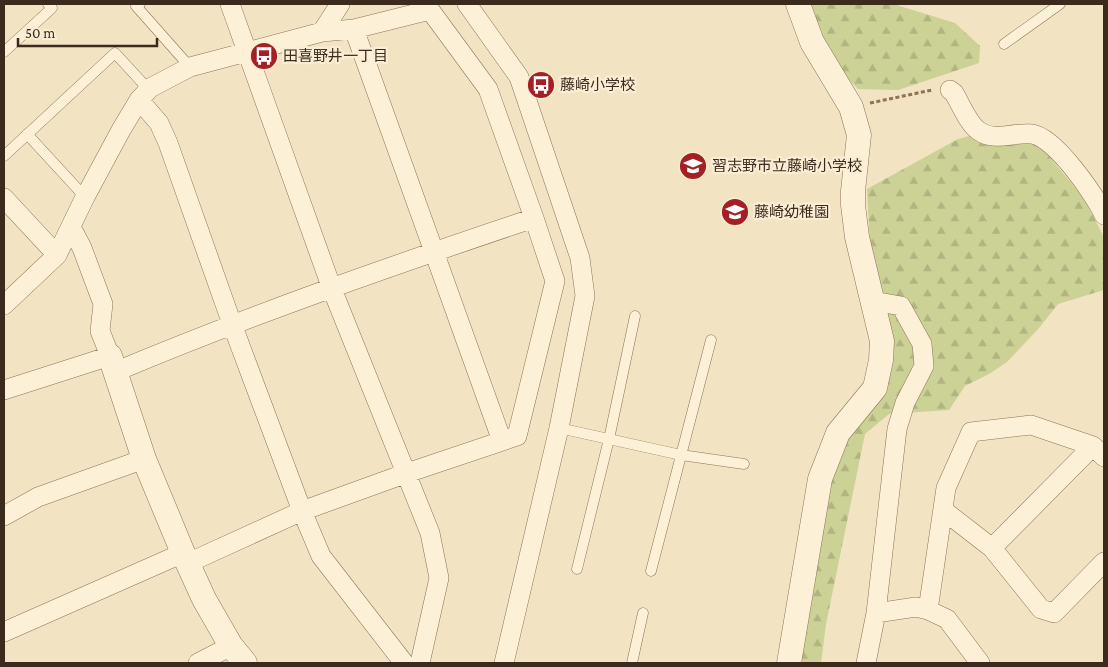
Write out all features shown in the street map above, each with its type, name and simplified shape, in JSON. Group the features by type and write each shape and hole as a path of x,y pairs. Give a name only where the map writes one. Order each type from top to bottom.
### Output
{"street":[{"path":"230,4 332,289 430,533 439,578 420,663"},
{"path":"322,32 340,4"},
{"path":"467,4 519,77 580,258 585,296 559,428 504,663"},
{"path":"789,663 820,479 838,433 875,388 881,360 882,341 857,237 853,206 858,135 851,106 812,42 798,4"},
{"path":"4,305 57,255 85,197 121,130 144,95 190,67 322,32 354,29 430,10 488,89 534,218 554,281 517,436 406,473 302,511 4,632"},
{"path":"354,29 502,441"},
{"path":"950,90 954,93 980,133 994,136 1032,134 1053,146 1072,167 1100,206 1104,215"},
{"path":"144,95 168,143 232,324 302,511 321,556 404,663"},
{"path":"4,198 57,255"},
{"path":"4,390 114,364 332,289 434,251 534,218"},
{"path":"71,227 82,248 103,304 100,331 114,364 144,459 204,599 238,654 198,663"},
{"path":"866,663 876,613 897,429 905,403 924,366 922,344 901,306 873,301"},
{"path":"928,610 946,488 972,432 1032,425 1099,452 992,548"},
{"path":"4,516 38,497 144,459"},
{"path":"943,510 992,548 1040,609 1054,612 1104,562"},
{"path":"876,613 916,608 928,610 948,619 980,663"}],"lane":[{"path":"4,52 52,8 48,4"},
{"path":"140,4 136,6 190,67"},
{"path":"1004,44 1060,4"},
{"path":"4,156 116,53 144,95"},
{"path":"27,134 85,197"},
{"path":"577,569 635,316"},
{"path":"652,571 711,340"},
{"path":"559,428 682,455 744,464"},
{"path":"632,663 643,613"}],"path":[{"path":"851,106 942,88 950,90"}],"green space":[{"path":"808,4 893,4 955,23 980,46 979,63 898,90 858,89 830,61"},
{"path":"1013,124 1047,154 1083,197 1104,237 1104,290 1058,304 1039,328 1007,362 965,386 949,410 889,414 865,434 826,624 821,663 796,663 826,482 849,429 884,387 871,268 867,189 958,139"}],"place":[{"name":"田喜野井一丁目","path":"264,56"},
{"name":"藤崎小学校","path":"541,85"},
{"name":"習志野市立藤崎小学校","path":"693,166"},
{"name":"藤崎幼稚園","path":"735,212"}]}
